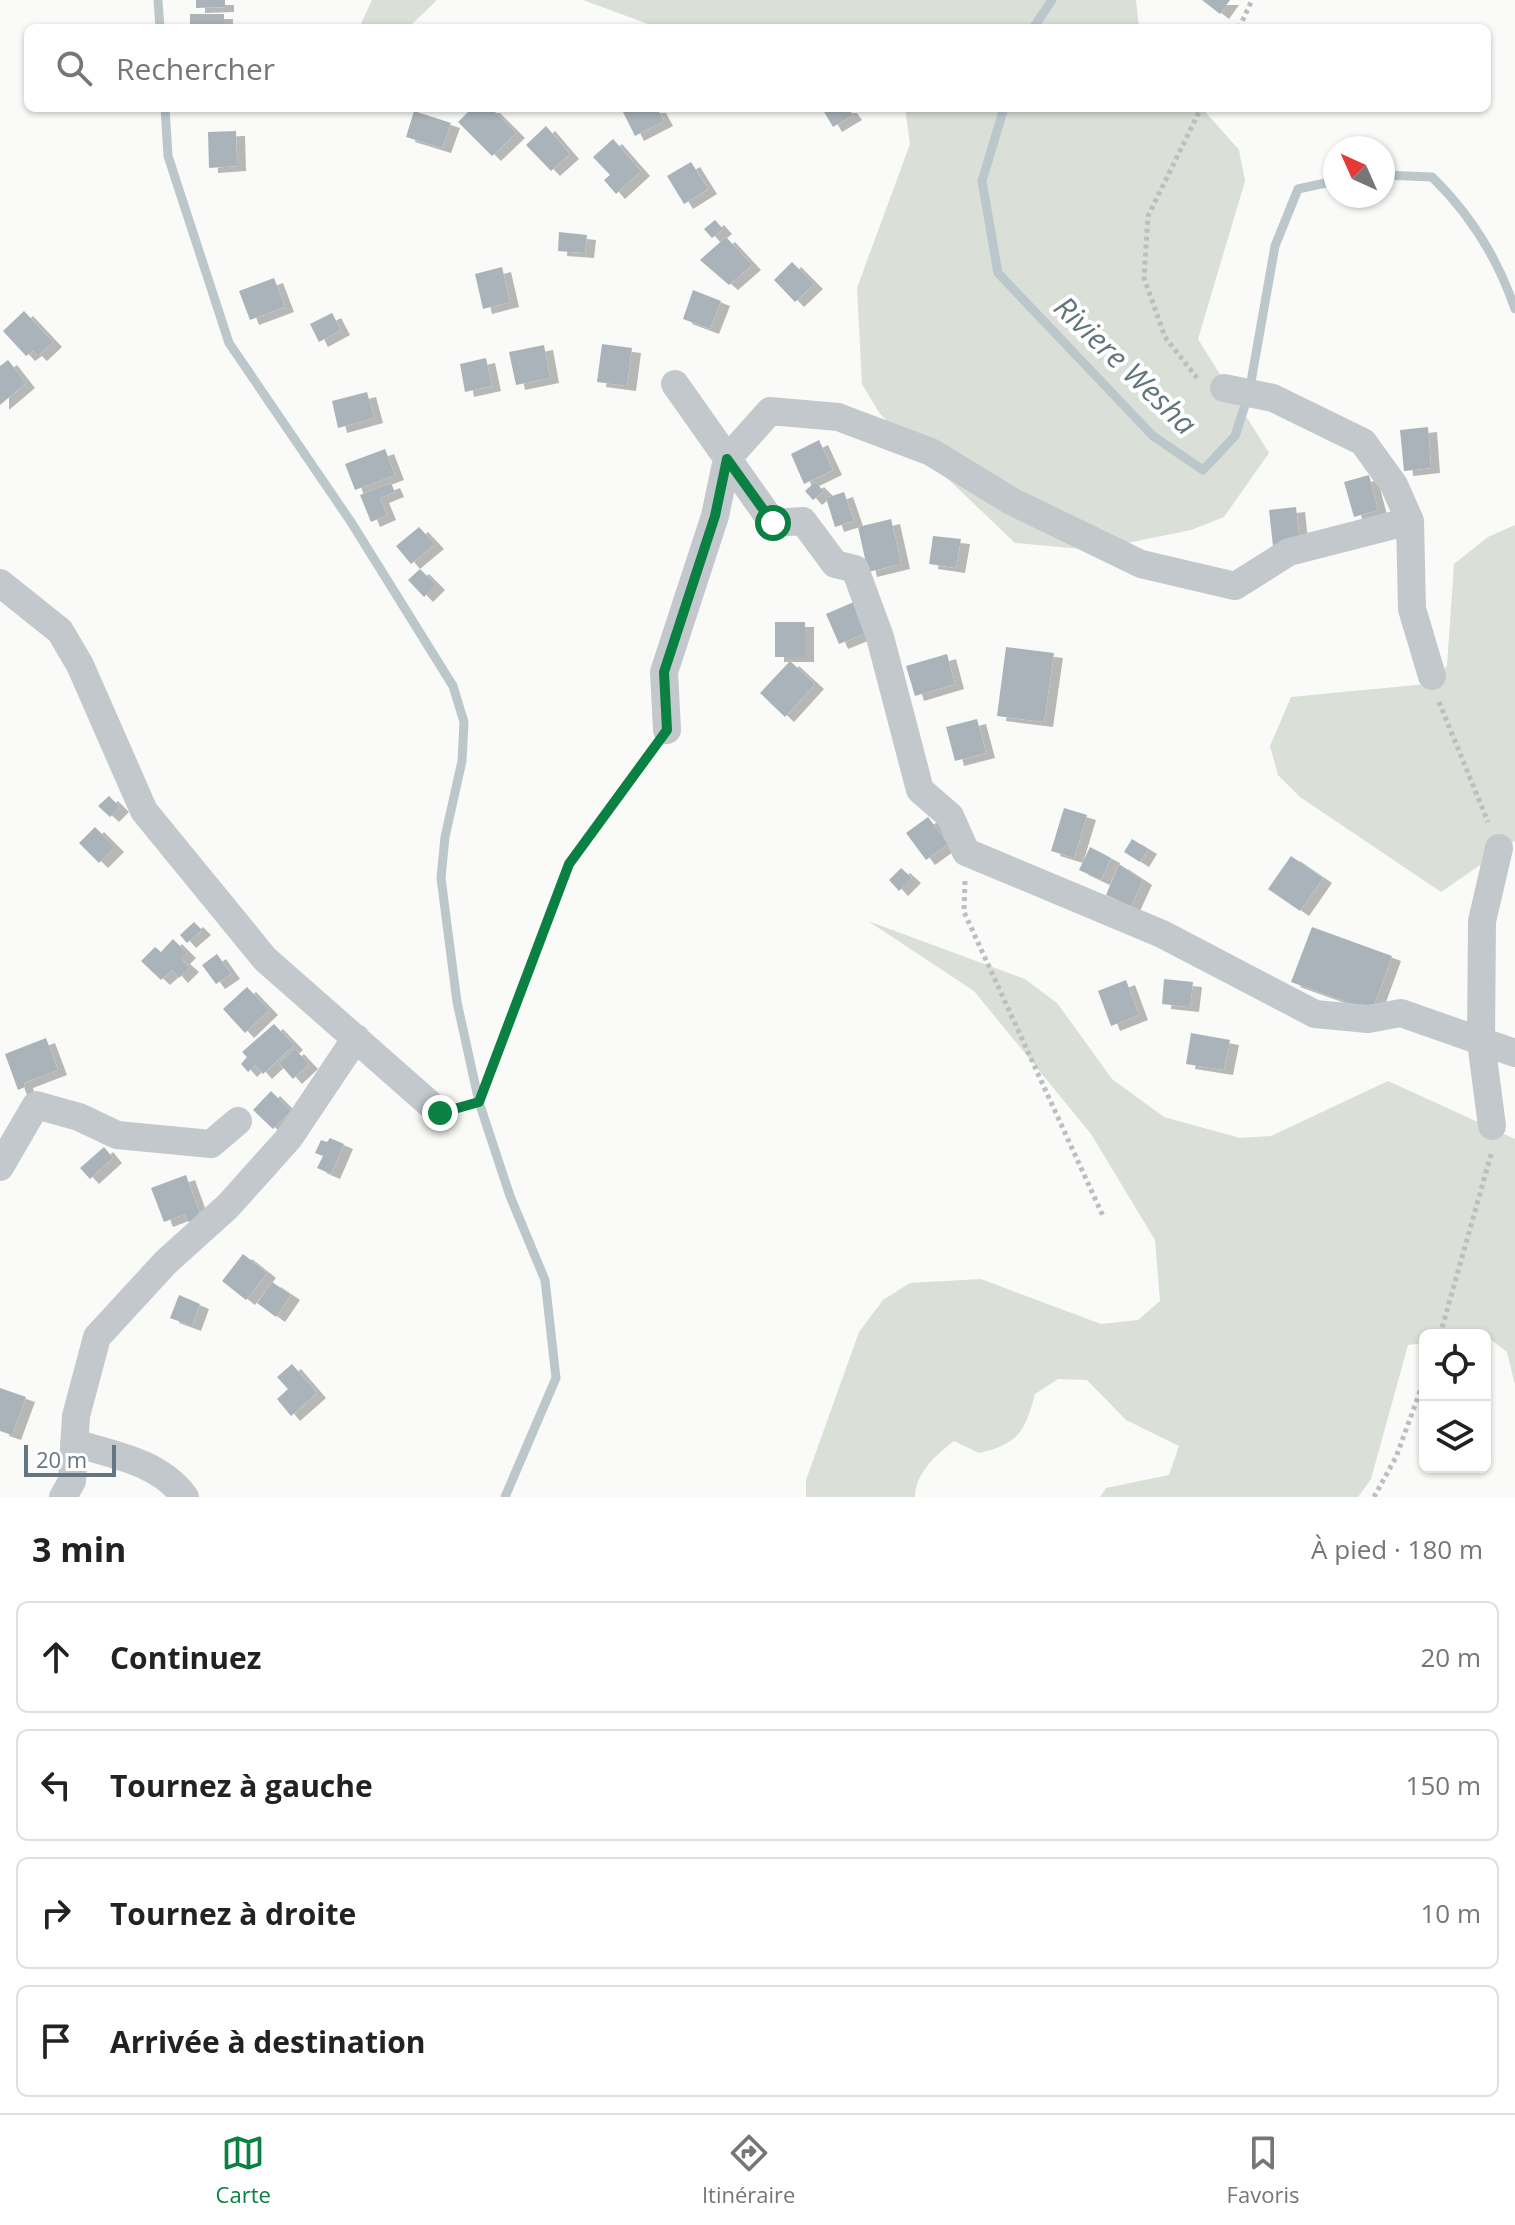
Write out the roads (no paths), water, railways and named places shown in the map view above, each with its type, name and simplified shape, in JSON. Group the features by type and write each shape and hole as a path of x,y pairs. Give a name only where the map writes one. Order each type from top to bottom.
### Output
{"street":[{"path":"675,384 773,523 803,521 835,564 855,569 880,637 920,790 950,816 966,852 1162,934 1315,1014 1368,1019 1401,1013 1515,1053"},
{"path":"1224,388 1273,398 1363,442 1394,485 1410,521 1412,609 1432,676"},
{"path":"667,730 664,672 715,516 727,459 770,411 838,417 931,452 1011,501 1141,564 1235,586 1289,552 1410,521"},
{"path":"0,583 60,631 80,665 144,811 265,959 440,1113"},
{"path":"1492,1126 1481,1042 1482,921 1499,848"},
{"path":"63,1497 72,1481 76,1416 97,1337 165,1263 228,1206 289,1138 356,1038"},
{"path":"0,1167 36,1105 79,1117 117,1135 211,1144 238,1121"},
{"path":"74,1443 151,1467 176,1484 185,1497"}],"waterway":[{"path":"158,0 160,24"},
{"name":"Riviere Wesha","path":"1036,24 1052,0"},
{"path":"165,112 168,156 229,343 351,522 453,686 464,722 462,761 445,837 441,878 457,1002 479,1102 510,1196 545,1280 556,1378 505,1497"},
{"name":"Riviere Wesha","path":"1003,112 982,181 998,273 1153,436 1203,470 1235,436 1249,393 1275,246 1298,189 1323,184"},
{"name":"Riviere Wesha","path":"1395,175 1432,177 1459,206 1500,272 1515,309"}]}
